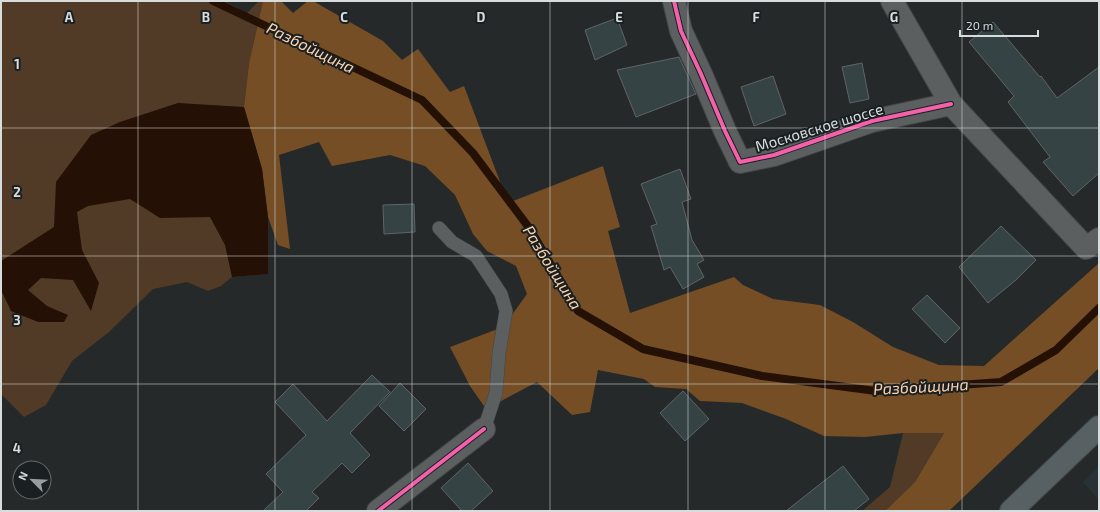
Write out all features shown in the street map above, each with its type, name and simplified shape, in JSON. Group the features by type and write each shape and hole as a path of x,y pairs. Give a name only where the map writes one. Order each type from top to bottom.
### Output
{"main road":[{"path":"1012,511 1099,427"}],"street":[{"name":"Московское шоссе","path":"674,1 681,31 740,162 774,155 872,121 951,104"},
{"path":"892,1 951,104 1086,248 1099,238"},
{"path":"378,511 484,429"}],"lane":[{"path":"439,228 452,242 476,256 501,294 506,311 499,353 496,393 484,429"}],"shaded area":[{"path":"1,1 224,1 247,13 259,1 263,1 249,63 244,107 268,217 268,274 232,277 221,286 208,291 187,282 153,289 109,332 72,361 46,405 24,417 1,394"},
{"path":"263,1 281,1 293,13 308,1 313,1 383,41 402,60 418,49 450,92 464,86 508,203 603,166 620,227 608,231 630,313 734,277 743,285 773,299 820,305 853,322 893,347 939,365 984,366 1099,263 1099,368 949,511 885,511 915,482 944,433 903,433 865,437 824,436 786,419 742,403 700,401 686,389 655,387 644,379 598,370 590,412 572,415 537,382 486,409 470,386 450,347 503,327 527,294 516,266 487,251 473,234 455,195 425,166 390,155 332,166 319,142 279,155 290,249 278,245 268,217 262,169 244,107 249,63"},
{"path":"178,103 244,107 262,169 268,217 268,274 232,277 225,245 210,217 160,218 130,199 88,206 77,212 82,250 99,283 91,311 73,280 41,278 28,290 47,306 68,315 64,322 38,322 11,311 1,292 1,261 54,227 56,182 91,135 120,122"},
{"path":"903,433 944,433 915,482 885,511 862,511 890,487"},
{"path":"1099,466 1099,500 1083,482"}],"building":[{"path":"617,18 627,45 595,60 585,30"},
{"path":"993,22 1040,77 1041,76 1057,98 1099,67 1099,173 1073,196 1043,162 1050,157 1008,102 1014,96 969,42"},
{"path":"679,57 696,94 636,117 617,70"},
{"path":"862,63 869,99 850,103 842,67"},
{"path":"773,76 786,114 754,126 741,87"},
{"path":"680,169 691,199 682,202 692,240 704,260 697,264 704,277 683,289 670,267 664,270 651,226 657,224 641,184"},
{"path":"414,204 415,232 384,234 383,205"},
{"path":"1001,226 1036,260 1017,279 988,303 959,267"},
{"path":"927,295 960,328 945,343 912,309"},
{"path":"372,375 390,392 350,433 370,455 352,473 342,463 312,492 319,498 306,511 263,511 283,492 266,474 306,435 275,402 293,384 327,421"},
{"path":"400,383 426,409 404,431 379,406"},
{"path":"683,391 709,419 685,441 660,413"},
{"path":"468,463 493,491 471,511 462,511 441,488"},
{"path":"843,466 869,499 854,511 786,511"}],"waterway":[{"name":"Разбойщина","path":"213,1 422,100 473,153 530,229 578,311 643,349 762,376 876,391 1001,382 1056,350 1099,308"}],"cycle path":[{"path":"674,1 681,31 740,162 774,155 872,121 951,104"},
{"path":"378,511 484,429"}]}
